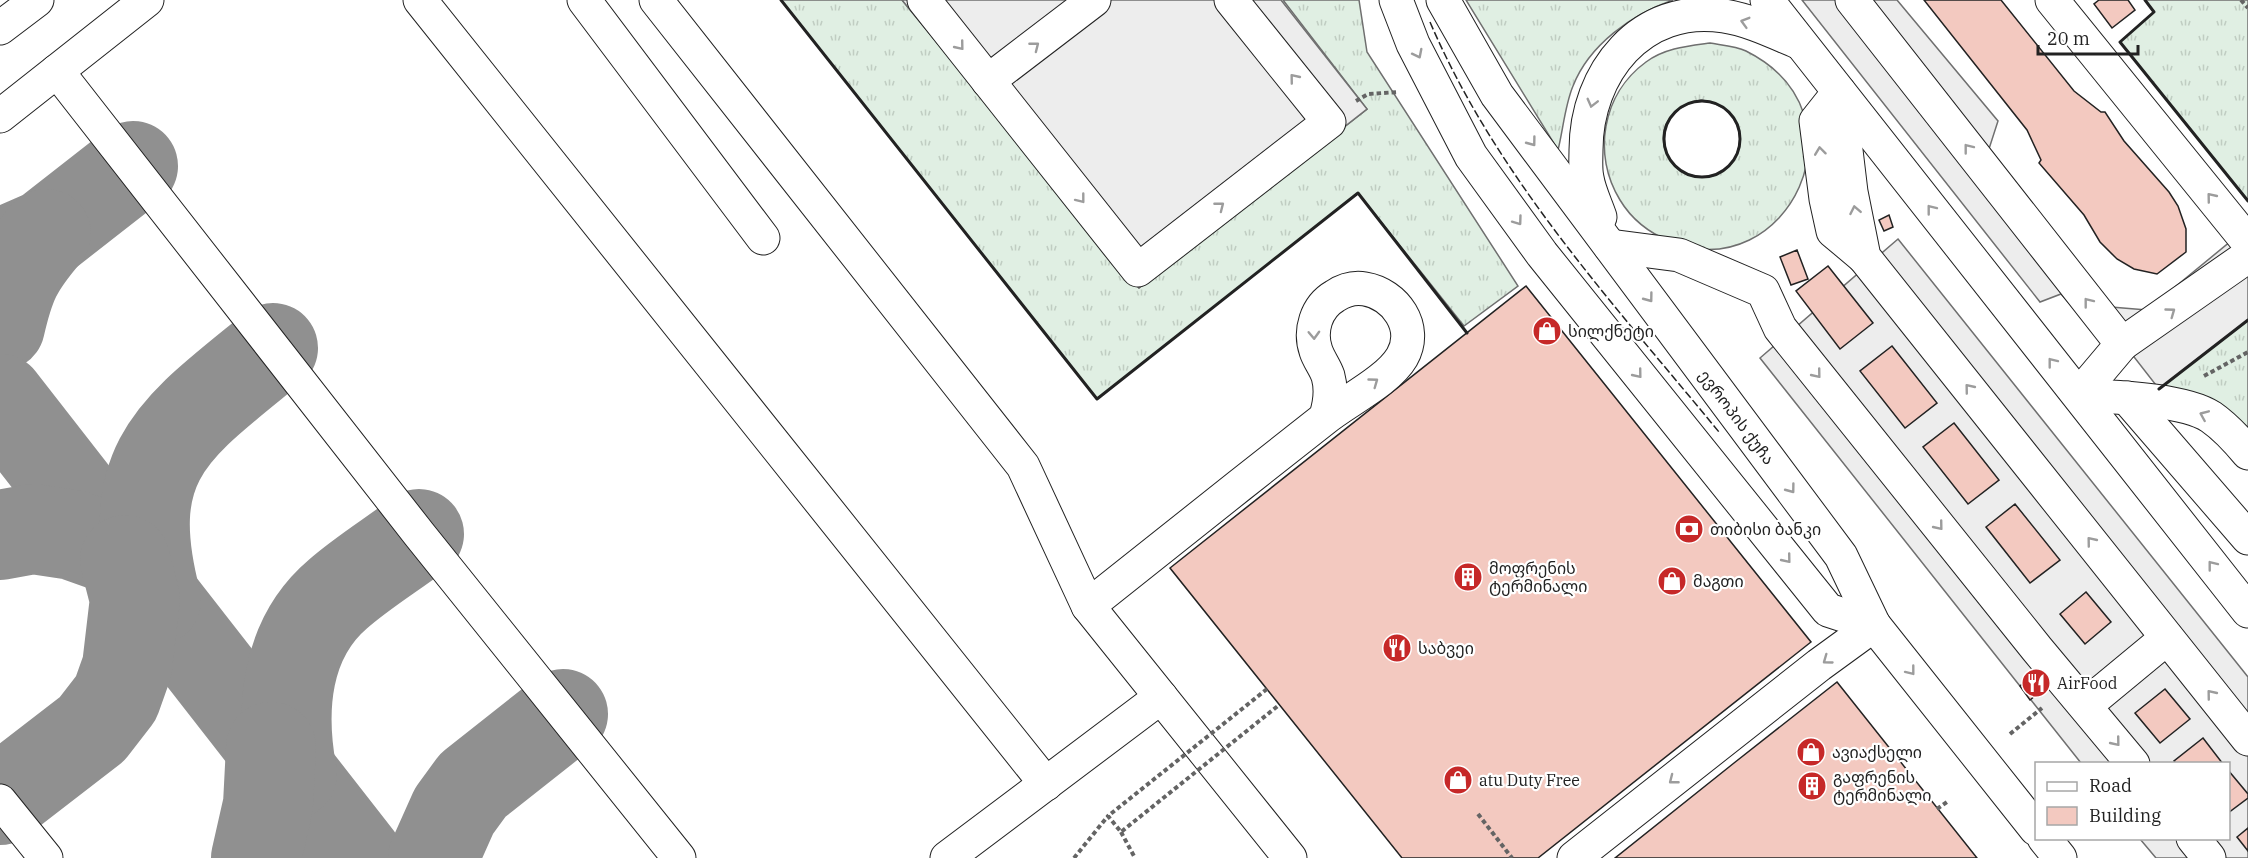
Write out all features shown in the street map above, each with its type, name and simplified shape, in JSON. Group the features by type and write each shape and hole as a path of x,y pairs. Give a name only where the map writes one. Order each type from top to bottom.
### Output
{"main road":[{"path":"0,116 147,0"},
{"path":"420,0 1046,784"},
{"path":"584,0 763,238"},
{"path":"656,0 1023,466 1088,606 1290,858"},
{"path":"924,0 1137,270 1329,122 1231,0"},
{"path":"988,81 1094,0"},
{"path":"1396,0 1413,44 1471,156 1542,254 1828,610 1874,625"},
{"name":"ევროპის ქუჩა","path":"1443,0 1497,95 1841,556 1874,625 2035,826"},
{"path":"1767,0 2248,611"},
{"path":"1852,0 2122,344"},
{"path":"2052,0 2248,242"},
{"path":"1800,43 1751,23 1723,16 1686,17 1643,32 1614,60 1594,95 1586,130 1586,177 1610,246 1724,293 1780,328 2037,649 2131,762"},
{"path":"57,71 419,534 679,858"},
{"path":"1839,92 1851,192 1864,257 2248,740"},
{"path":"2079,395 2122,344 2248,256"},
{"path":"2079,395 2127,398 2181,406 2211,416 2248,453"},
{"path":"2127,398 2248,538"},
{"path":"1088,606 1326,416"},
{"path":"1574,858 1819,665 1874,625"},
{"path":"2086,705 2167,638"},
{"path":"947,858 1161,697"},
{"path":"0,801 46,858"},
{"path":"2046,840 2060,858"},
{"path":"2195,840 2209,858"}],"path":[{"path":"2241,0 2248,8"},
{"path":"1329,122 1368,94 1398,92"},
{"path":"2201,378 2248,352"},
{"path":"1074,858 1108,816 1267,689"},
{"path":"1121,832 1279,705"},
{"path":"1937,809 1947,801"},
{"path":"1478,814 1512,858"},
{"path":"1108,816 1121,832 1135,858"}],"green space":[{"path":"781,0 902,0 1139,288 1367,109 1283,0 1359,0 1367,52 1518,286 1464,326 1358,193 1097,399"},
{"path":"1466,0 1673,0 1628,23 1601,44 1590,57 1580,71 1570,93 1558,150"},
{"path":"2145,0 2248,0 2248,201 2120,42 2154,12"},
{"path":"1710,43 1742,49 1784,79 1804,114 1808,151 1799,187 1779,218 1749,240 1713,249 1671,242 1648,230 1636,220 1620,200 1611,182 1604,145 1611,108 1619,91 1631,75 1653,57 1677,48","holes":["1701,100 1721,106 1733,118 1739,132 1739,146 1734,160 1723,171 1709,176 1690,175 1681,171 1669,158 1663,140 1664,131 1671,116 1677,110"]},
{"path":"2248,320 2248,434 2159,389"}],"shaded area":[{"path":"902,0 1281,0 1367,109 1139,288"},
{"path":"1802,0 1897,0 1998,121 1987,155 2111,307 2147,310 2248,227 2248,320 2159,389 2124,344 2077,312 2061,294 2040,302"},
{"path":"1898,239 2248,677 2248,858 2156,858 2141,840 2230,840 2230,762 2080,762 1760,358"}],"building":[{"path":"1924,0 2001,0 2074,91 2101,112 2105,112 2124,141 2169,192 2178,206 2186,229 2186,252 2157,274 2134,269 2117,259 2100,242 2084,215 2039,163 2041,160 2027,130"},
{"path":"2099,0 2128,0 2135,10 2112,28 2094,4"},
{"path":"1889,215 1893,227 1884,231 1879,220"},
{"path":"1797,250 1808,279 1791,285 1780,257"},
{"path":"1828,266 1873,323 1840,349 1796,291"},
{"name":"მოფრენის ტერმინალი","path":"1526,286 1811,642 1538,858 1402,858 1170,568"},
{"path":"1892,346 1937,403 1905,428 1860,371"},
{"path":"1954,423 1999,480 1968,504 1923,447"},
{"path":"2015,504 2060,560 2030,583 1986,527"},
{"path":"2086,592 2111,622 2085,644 2060,614"},
{"path":"2040,671 2050,684 2030,700 2020,686"},
{"name":"გაფრენის ტერმინალი","path":"1837,682 1977,858 1615,858 1734,763"},
{"path":"2165,689 2190,719 2160,743 2135,713"},
{"path":"2203,738 2221,762 2175,762"},
{"path":"2230,772 2248,794 2248,798 2230,812"},
{"path":"2248,828 2248,851 2237,837"}],"taxiway":[{"path":"0,254 46,234 133,166"},
{"path":"0,326 11,287 21,267 46,234"},
{"path":"156,600 147,552 145,513 151,480 164,452 183,426 273,348"},
{"path":"0,399 358,858"},
{"path":"0,535 33,529 73,535 118,551"},
{"path":"292,774 288,750 287,701 297,654 307,632 320,612 338,594 419,534"},
{"path":"0,800 92,729 116,698 127,667 135,599 125,560"},
{"path":"433,858 454,811 473,785 563,714"},
{"path":"256,858 268,805 271,747"}],"fence":[{"path":"1430,22 1457,79 1523,186 1599,287 1719,432"}],"wall":[{"path":"781,0 1097,399 1358,193 1467,333"},
{"path":"2145,0 2154,12 2120,42 2248,201"},
{"path":"1702,101 1717,104 1729,112 1737,124 1740,139 1737,154 1729,166 1717,174 1702,177 1687,174 1675,166 1667,154 1664,139 1667,124 1675,112 1687,104 1702,101"},
{"path":"2159,389 2248,320"}],"place":[{"name":"სილქნეტი","path":"1547,331"},
{"name":"თიბისი ბანკი","path":"1689,529"},
{"name":"მოფრენის ტერმინალი","path":"1468,577"},
{"name":"მაგთი","path":"1672,581"},
{"name":"საბვეი","path":"1397,648"},
{"name":"AirFood","path":"2036,683"},
{"name":"ავიაქსელი","path":"1811,752"},
{"name":"atu Duty Free","path":"1458,780"},
{"name":"გაფრენის ტერმინალი","path":"1812,786"}]}
